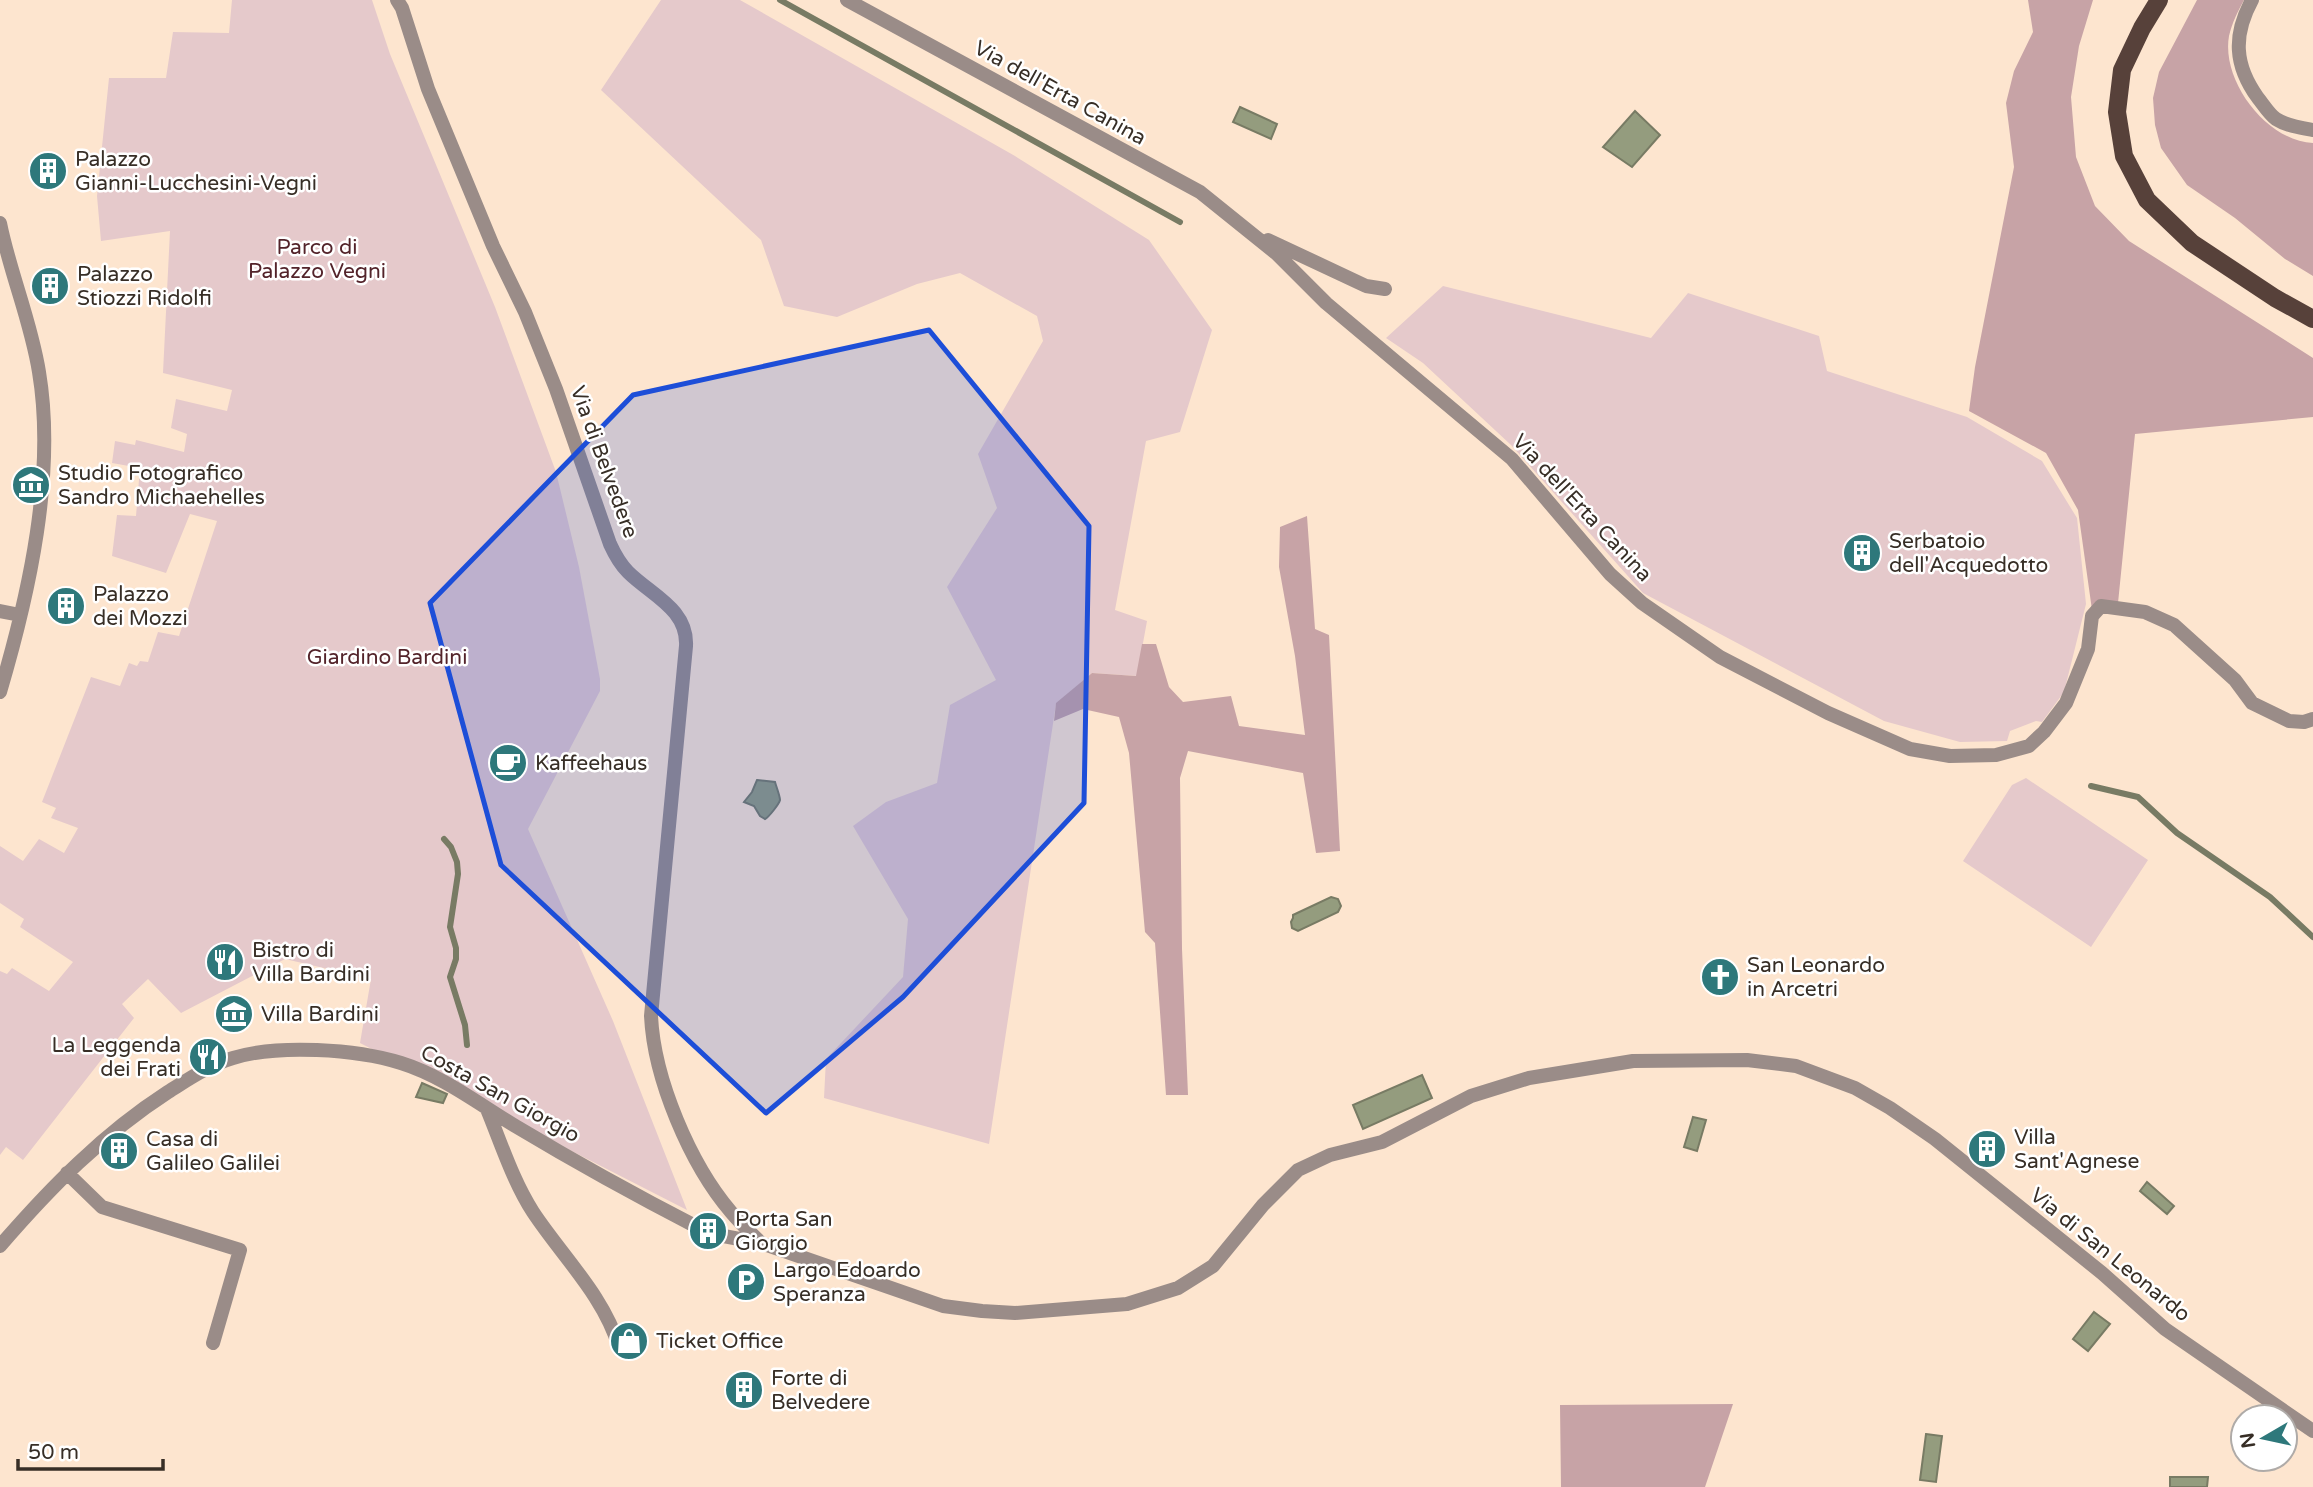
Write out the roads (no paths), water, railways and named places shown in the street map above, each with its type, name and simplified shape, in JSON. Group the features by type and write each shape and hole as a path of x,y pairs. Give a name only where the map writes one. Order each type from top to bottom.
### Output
{"main road":[{"path":"2159,0 2142,28 2122,71 2117,112 2124,156 2147,200 2192,243 2275,298 2313,319"}],"street":[{"name":"Via di Belvedere","path":"397,0 428,89 556,389 610,544 627,571 675,610 685,628 686,646 650,1016 651,1031 663,1080 692,1151 730,1211 761,1243"},
{"name":"Via dell'Erta Canina","path":"847,0 1200,192 1277,254 1326,303 1512,459 1610,574 1642,603 1720,657 1828,713 1910,749 1950,756 1996,755 2029,746 2044,732 2066,703 2088,649 2092,616 2101,606 2145,612 2174,625 2235,680 2252,703 2289,721 2304,722 2313,719"},
{"path":"2252,0 2243,17 2238,41 2246,81 2275,118 2297,128 2313,130"},
{"path":"0,223 34,347 43,409 43,472 39,509 20,615 0,692"},
{"name":"Via dell'Erta Canina","path":"1248,231 1366,286 1385,289"},
{"path":"0,611 20,615"},
{"name":"Costa San Giorgio","path":"0,1246 40,1199 138,1112 203,1069 256,1052 281,1050 330,1052 401,1063 440,1080 632,1194 699,1228"},
{"name":"Via di San Leonardo","path":"761,1243 943,1306 1015,1313 1127,1304 1178,1288 1213,1266 1263,1205 1298,1170 1330,1155 1382,1142 1471,1096 1529,1078 1621,1063 1747,1060 1796,1066 1855,1088 1890,1108 1935,1139 2102,1273 2165,1329 2313,1431"},
{"path":"487,1109 531,1209 583,1279 615,1333 619,1347"},
{"path":"67,1173 102,1207 241,1247 213,1343"},
{"path":"718,1235 761,1243"}],"waterway":[{"path":"780,0 1180,222"},
{"path":"2091,786 2138,797 2177,833 2270,897 2313,937"},
{"path":"444,839 451,847 457,862 458,874 450,927 456,959 450,977 465,1025 467,1045"}],"place":[{"name":"Palazzo Gianni-Lucchesini-Vegni","path":"48,171"},
{"name":"Palazzo Stiozzi Ridolfi","path":"50,286"},
{"name":"Studio Fotografico Sandro Michaehelles","path":"31,485"},
{"name":"Serbatoio dell'Acquedotto","path":"1862,553"},
{"name":"Palazzo dei Mozzi","path":"66,606"},
{"name":"Kaffeehaus","path":"508,763"},
{"name":"Bistro di Villa Bardini","path":"225,962"},
{"name":"San Leonardo in Arcetri","path":"1720,977"},
{"name":"Villa Bardini","path":"234,1014"},
{"name":"La Leggenda dei Frati","path":"208,1057"},
{"name":"Villa Sant'Agnese","path":"1987,1149"},
{"name":"Casa di Galileo Galilei","path":"119,1151"},
{"name":"Porta San Giorgio","path":"708,1231"},
{"name":"Largo Edoardo Speranza","path":"746,1282"},
{"name":"Ticket Office","path":"629,1341"},
{"name":"Forte di Belvedere","path":"744,1390"}],"park label":[{"name":"Parco di Palazzo Vegni","path":"317,259"},
{"name":"Giardino Bardini","path":"387,657"}]}
